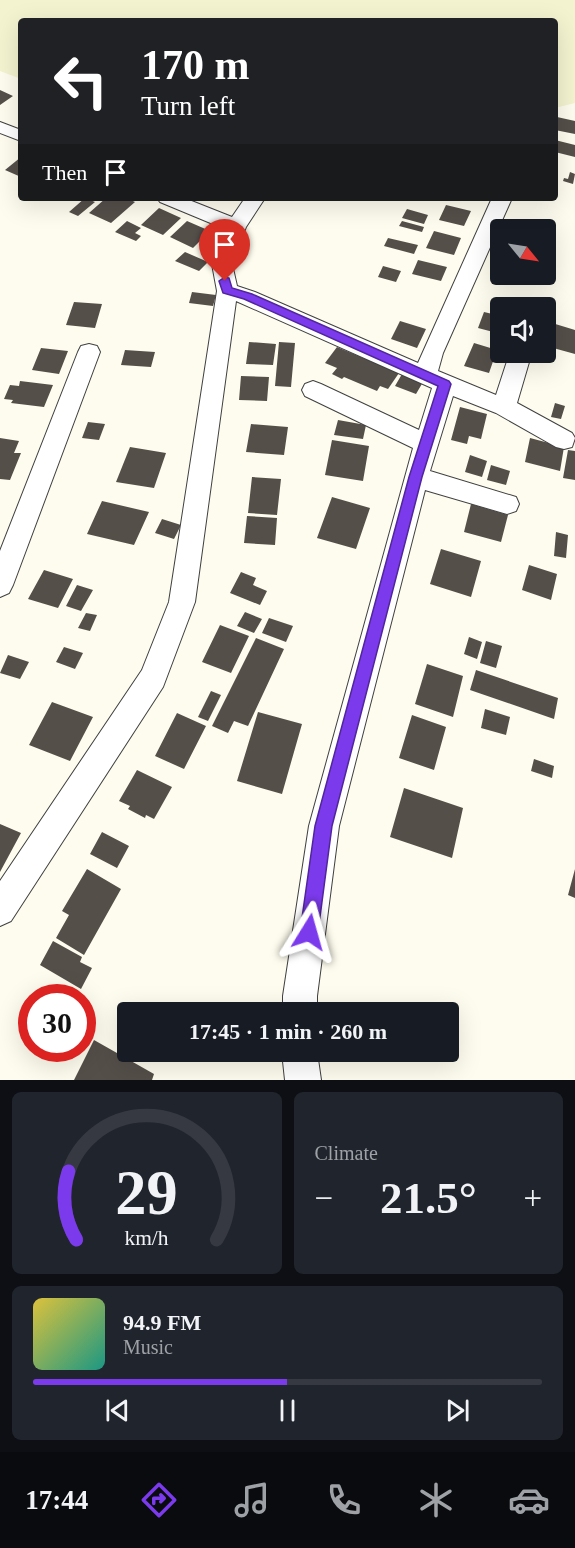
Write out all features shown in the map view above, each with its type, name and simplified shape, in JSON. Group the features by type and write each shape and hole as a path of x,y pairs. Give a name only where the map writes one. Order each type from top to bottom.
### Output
{"street":[{"path":"0,127 18,135"},
{"path":"174,201 236,226"},
{"path":"0,910 153,678 182,602 227,291 222,264 236,226 253,201"},
{"path":"300,1002 324,826 425,443 435,379 432,353 501,201"},
{"path":"227,291 248,297 504,407 564,440"},
{"path":"0,585 89,352"},
{"path":"504,407 518,363"},
{"path":"313,390 425,443"},
{"path":"416,477 507,504"},
{"path":"301,1062 303,1080"}],"green space":[{"path":"0,0 575,0 575,103 558,107 558,18 18,18 18,78 0,71"}],"building":[{"path":"0,90 13,96 0,105"},
{"path":"558,117 575,121 575,134 558,131"},
{"path":"558,141 575,145 575,157 558,153"},
{"path":"18,159 18,176 5,170"},
{"path":"570,172 575,174 573,184 563,181 564,178 568,179"},
{"path":"82,201 95,202 78,216 69,212"},
{"path":"103,201 135,202 111,223 89,213"},
{"path":"446,205 471,211 464,226 439,220"},
{"path":"159,208 181,218 163,235 141,225"},
{"path":"407,209 428,215 424,224 402,218"},
{"path":"127,221 141,228 135,233 141,236 136,241 115,232"},
{"path":"187,221 210,231 193,248 170,237"},
{"path":"402,221 424,227 422,232 399,226"},
{"path":"434,231 461,238 454,255 426,248"},
{"path":"388,238 418,245 414,254 384,246"},
{"path":"185,252 208,262 199,271 175,261"},
{"path":"418,260 447,267 441,281 412,274"},
{"path":"383,266 401,271 396,282 378,277"},
{"path":"192,292 216,295 213,306 189,303"},
{"path":"74,302 102,304 95,328 66,325"},
{"path":"484,312 490,313 490,331 478,328"},
{"path":"400,321 426,329 417,348 391,339"},
{"path":"556,324 575,330 575,354 556,349"},
{"path":"249,342 276,344 273,365 246,364"},
{"path":"279,342 295,343 291,387 275,386"},
{"path":"474,343 490,348 490,363 492,363 489,373 464,366"},
{"path":"337,347 399,373 388,389 380,386 377,391 344,377 342,379 332,374 337,368 325,363"},
{"path":"41,348 68,351 59,374 32,370"},
{"path":"125,350 155,352 151,367 121,365"},
{"path":"402,374 423,382 416,394 395,386"},
{"path":"241,376 269,377 267,401 239,400"},
{"path":"20,381 53,385 44,407 11,403 13,400 4,399 10,385 19,386"},
{"path":"555,403 565,406 561,419 551,417"},
{"path":"460,407 487,414 481,439 469,436 467,444 451,440"},
{"path":"338,420 366,425 363,439 334,435"},
{"path":"88,422 105,424 99,440 82,438"},
{"path":"251,424 288,427 284,455 246,452"},
{"path":"0,438 19,441 14,453 21,453 10,480 0,479"},
{"path":"530,438 564,447 560,471 525,462"},
{"path":"332,440 369,446 363,481 325,475"},
{"path":"130,447 166,453 154,488 116,482"},
{"path":"568,450 575,451 575,480 563,478"},
{"path":"470,455 487,461 482,477 465,472"},
{"path":"491,465 510,471 506,485 487,480"},
{"path":"252,477 281,479 277,515 248,513"},
{"path":"332,497 370,508 356,549 317,538"},
{"path":"102,501 149,512 134,545 87,534"},
{"path":"471,504 508,515 501,542 464,532"},
{"path":"247,516 277,518 275,545 244,543"},
{"path":"162,519 181,525 174,539 155,533"},
{"path":"556,532 568,535 566,558 554,556"},
{"path":"441,549 481,561 471,597 430,584"},
{"path":"529,565 557,574 551,600 522,590"},
{"path":"44,570 73,579 58,608 28,599"},
{"path":"241,572 256,578 253,585 267,591 260,605 230,593"},
{"path":"77,585 93,590 81,611 66,606"},
{"path":"245,612 262,619 254,633 237,626"},
{"path":"86,613 97,615 90,631 78,628"},
{"path":"269,618 293,626 286,642 262,633"},
{"path":"220,625 249,636 231,673 202,662"},
{"path":"469,637 482,642 477,659 464,654"},
{"path":"256,638 284,649 248,726 234,721 228,733 212,726"},
{"path":"486,641 502,646 496,668 480,663"},
{"path":"64,647 83,653 75,669 56,662"},
{"path":"8,655 29,662 20,679 0,673"},
{"path":"427,664 463,676 453,717 415,704"},
{"path":"476,670 558,698 554,719 470,690"},
{"path":"211,691 221,695 208,721 198,717"},
{"path":"52,702 93,717 70,761 29,745"},
{"path":"485,709 510,717 506,735 481,728"},
{"path":"258,712 302,724 282,794 237,781"},
{"path":"177,713 206,726 184,769 155,756"},
{"path":"412,715 446,727 434,770 399,758"},
{"path":"534,759 554,766 552,778 531,771"},
{"path":"137,770 172,787 154,819 146,815 145,818 128,809 130,806 119,801"},
{"path":"404,788 463,808 452,858 390,837"},
{"path":"0,824 21,833 0,872"},
{"path":"102,832 129,846 117,868 90,854"},
{"path":"87,869 121,889 84,955 56,938 69,915 62,911"},
{"path":"575,869 575,898 568,895"},
{"path":"53,941 82,957 80,962 92,968 84,984 72,984 40,965"},
{"path":"96,1041 117,1053 117,1062 133,1062 154,1074 152,1080 74,1080 83,1062 96,1062"}],"route":[{"path":"225,281 227,291 248,297 445,384 425,443 324,826 309,932"}]}
